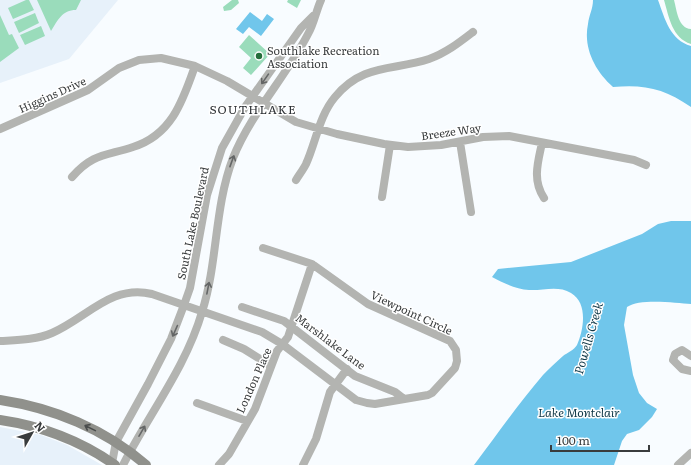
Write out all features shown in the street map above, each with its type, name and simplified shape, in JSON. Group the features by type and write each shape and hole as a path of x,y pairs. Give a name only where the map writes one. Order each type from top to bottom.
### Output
{"street":[{"path":"123,465 183,359 203,311 209,283 218,214 226,179 237,151 264,104 309,33 314,15 321,0"},
{"name":"South Lake Boulevard","path":"113,464 116,442 171,340 190,288 211,179 222,148 253,96 301,28 314,15"},
{"path":"296,180 306,165 329,104 342,90 352,82 373,70 430,58 443,53 473,32"},
{"name":"Higgins Drive","path":"0,129 88,90 118,68 134,62 161,58 195,66 227,81 264,104"},
{"path":"72,177 80,168 99,156 142,144 161,131 172,119 181,105 195,66"},
{"name":"Breeze Way","path":"264,104 296,122 318,130 390,145 424,147 496,136 634,160 646,164"},
{"path":"460,142 472,212"},
{"path":"542,143 536,176 537,185 544,198"},
{"path":"382,197 390,145"},
{"name":"Viewpoint Circle","path":"0,341 29,339 51,334 65,327 110,298 126,292 143,292 251,327 282,344 356,400 367,404 428,396 455,368 458,356 454,345 446,339 368,304 312,264 263,248"},
{"path":"282,344 288,337 312,264"},
{"name":"Marshlake Lane","path":"242,307 284,320 355,376 395,392 404,400"},
{"path":"223,340 244,349 271,366"},
{"name":"London Place","path":"219,465 229,454 255,409 277,351 282,344"},
{"path":"691,356 682,350 674,354 673,360 682,369 691,371"},
{"path":"304,465 315,443 327,400 335,384 347,369"},
{"path":"0,400 40,408 87,426 116,442 146,465"},
{"path":"197,402 247,421"},
{"path":"0,420 33,426 52,433 75,442 113,464"},
{"path":"678,465 691,453"}],"shaded area":[{"path":"0,0 118,0 69,59 0,83"},
{"path":"0,427 41,435 67,445 102,465 0,465"}],"green space":[{"path":"29,0 34,10 13,19 8,8"},
{"path":"37,0 81,0 76,10 71,10 64,14 51,31"},
{"path":"232,0 238,0 239,3 231,10 224,11 223,7"},
{"path":"288,0 301,0 297,8 287,2"},
{"path":"664,0 674,0 677,14 683,26 691,29 691,44 679,37 675,32"},
{"path":"35,13 39,23 19,33 14,22"},
{"path":"0,15 9,35 12,34 19,48 0,62"},
{"path":"41,26 45,36 25,45 20,35"},
{"name":"Southlake Recreation Association","path":"249,35 270,54 251,75 243,68 251,58 239,47"}],"water":[{"path":"593,0 658,0 669,28 673,34 684,43 691,46 691,107 672,96 654,89 635,86 613,87 607,81 596,66 587,42 588,24"},
{"path":"250,12 262,21 267,14 274,19 261,36 249,27 243,34 236,29"},
{"name":"Lake Montclair","path":"671,221 691,221 691,304 649,302 633,304 627,307 624,325 633,375 639,393 647,403 657,409 652,417 639,430 627,434 622,441 614,465 474,465 516,408 543,375 563,356 576,347 583,324 580,303 571,293 561,289 529,290 514,287 492,277 498,269 571,262 642,234 658,224"}],"place":[{"name":"Southlake Recreation Association","path":"259,56"}],"district":[{"name":"SOUTHLAKE","path":"253,109"}],"water label":[{"name":"Powells Creek","path":"588,338"}]}
